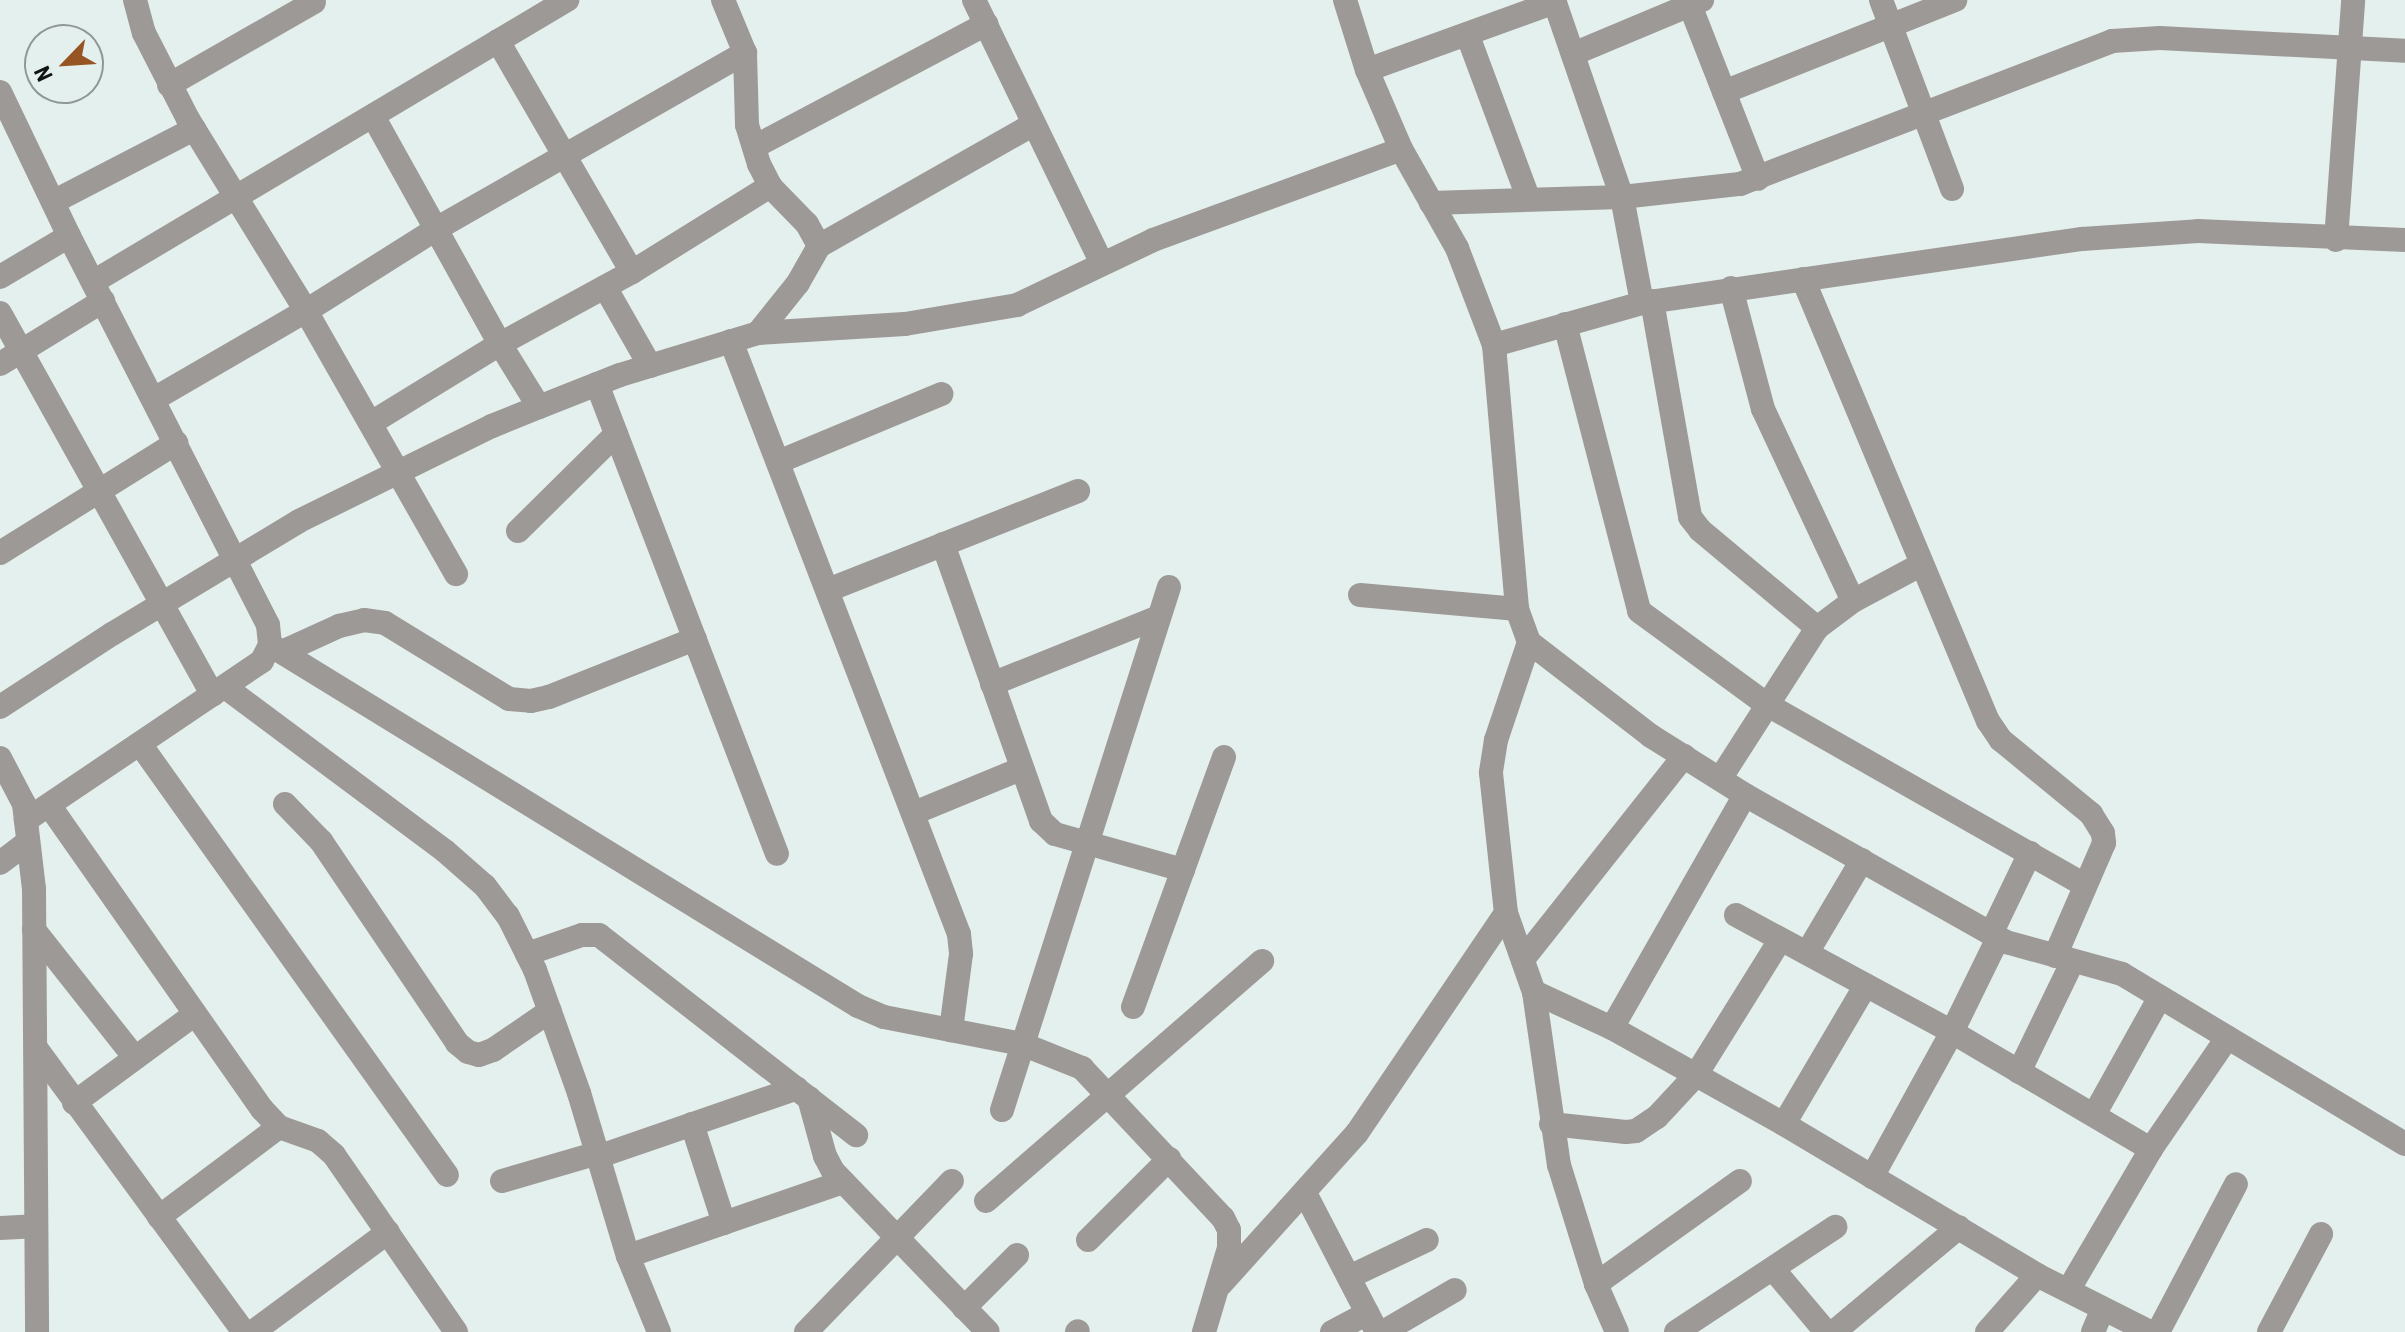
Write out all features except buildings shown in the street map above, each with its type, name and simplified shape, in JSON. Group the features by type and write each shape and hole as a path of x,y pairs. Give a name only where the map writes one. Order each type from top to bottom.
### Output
{"street":[{"path":"135,0 144,33 169,85 306,311 456,574"},
{"path":"0,364 98,292 236,198 567,0"},
{"path":"723,0 745,53 747,125 754,147 770,186 807,224 819,246"},
{"path":"974,0 1102,264"},
{"path":"1345,0 1367,70 1401,149 1457,248 1494,345 1517,609 1529,642 1651,736 1745,795 1995,936 2122,974 2405,1144"},
{"path":"1881,0 1952,189"},
{"path":"1724,92 1955,0"},
{"path":"2336,240 2353,0"},
{"path":"1367,70 1468,36 1555,1 1622,197 1647,302 1690,517 1700,530 1817,628"},
{"path":"169,85 314,2"},
{"path":"1573,54 1693,2 1758,179"},
{"path":"754,147 986,24"},
{"path":"1468,36 1528,197"},
{"path":"1431,203 1528,197 1622,197 1720,187 1758,179 2112,41 2160,38 2405,51"},
{"path":"498,41 567,155 632,272"},
{"path":"154,399 306,311 436,229 745,53"},
{"path":"0,92 69,236 268,625 276,649 858,1006 884,1017 1022,1044 1082,1068 1110,1094 1223,1218 1229,1230 1229,1248 1204,1332"},
{"path":"373,116 500,344 539,407"},
{"path":"758,333 798,283 819,246 1034,124"},
{"path":"53,202 194,129"},
{"path":"0,707 299,521 539,407 650,366 758,333 905,324 1017,305 1193,225 1401,149"},
{"path":"371,423 500,344 632,272 770,186"},
{"path":"1494,345 1647,302 2139,233 2198,231 2336,240 2405,240"},
{"path":"0,277 69,236"},
{"path":"1803,279 1920,565 1995,732 2099,824 2104,843 2085,885 2064,958 2019,1072"},
{"path":"605,287 650,366"},
{"path":"1731,288 1763,409 1853,601"},
{"path":"0,313 162,604 219,691 445,851 485,886 508,916 550,1011 599,1155 628,1256 659,1332"},
{"path":"1565,324 1639,611 1766,704 2085,885"},
{"path":"731,341 959,934 961,954 951,1030"},
{"path":"597,384 777,854"},
{"path":"778,462 941,394"},
{"path":"518,531 616,434"},
{"path":"0,553 176,443"},
{"path":"828,590 1078,491"},
{"path":"943,544 1041,821 1055,834 1183,870"},
{"path":"1720,779 1817,628 1853,601 1920,565"},
{"path":"1002,1110 1169,587"},
{"path":"1360,595 1517,609"},
{"path":"992,684 1159,617"},
{"path":"0,863 49,805 276,649 339,626 364,620 385,623 509,699 531,701 695,639"},
{"path":"1529,642 1496,740 1491,773 1506,913 1534,992 1559,1165 1596,1284 1617,1332"},
{"path":"140,744 447,1175"},
{"path":"1524,958 1684,756"},
{"path":"1133,1007 1224,757"},
{"path":"0,758 24,804 34,930 37,1332"},
{"path":"914,813 1021,769"},
{"path":"1612,1028 1745,795"},
{"path":"285,804 339,867 457,1043 468,1052 479,1055 493,1050 550,1011"},
{"path":"49,805 262,1109 279,1127 318,1141 334,1155 456,1332"},
{"path":"1872,1177 1952,1032 2030,853"},
{"path":"1807,953 1862,860"},
{"path":"1218,1287 1357,1133 1417,1039 1506,913"},
{"path":"1736,915 1952,1032 2151,1149"},
{"path":"34,930 135,1058"},
{"path":"527,954 582,935 599,935 856,1135"},
{"path":"1551,1124 1636,1131 1657,1117 1696,1075 1780,940"},
{"path":"986,1201 1262,961"},
{"path":"1784,1124 1866,985"},
{"path":"1534,992 1612,1028 1784,1124 2037,1275 2150,1332"},
{"path":"2094,1115 2160,997"},
{"path":"74,1103 195,1014"},
{"path":"2069,1289 2151,1149 2227,1038"},
{"path":"36,1048 244,1332"},
{"path":"502,1181 803,1093"},
{"path":"803,1093 825,1156 843,1182 988,1332"},
{"path":"692,1124 724,1223"},
{"path":"159,1217 279,1127"},
{"path":"1088,1240 1169,1159"},
{"path":"806,1332 952,1181"},
{"path":"1596,1284 1740,1181"},
{"path":"628,1256 843,1182"},
{"path":"2158,1332 2236,1184"},
{"path":"1305,1193 1372,1323 1332,1332"},
{"path":"0,1228 34,1226"},
{"path":"1676,1332 1835,1227"},
{"path":"1834,1332 1959,1227"},
{"path":"253,1332 388,1232"},
{"path":"2269,1332 2321,1234"},
{"path":"1349,1277 1427,1240"},
{"path":"964,1308 1017,1255"},
{"path":"1773,1269 1826,1332"},
{"path":"1987,1332 2037,1275"},
{"path":"1383,1332 1455,1290"},
{"path":"2093,1332 2103,1309"}]}
